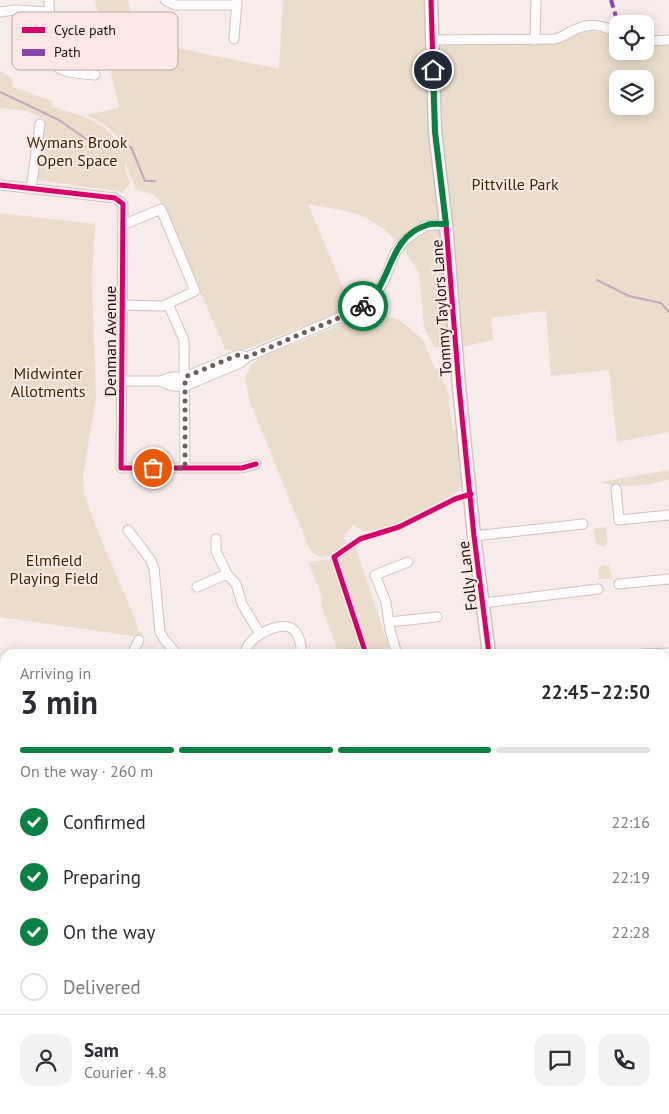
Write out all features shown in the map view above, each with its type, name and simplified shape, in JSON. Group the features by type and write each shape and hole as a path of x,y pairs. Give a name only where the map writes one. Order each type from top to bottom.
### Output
{"street":[{"path":"0,12 16,10 50,12 49,0"},
{"path":"165,0 175,5 237,3 234,40"},
{"name":"Tommy Taylors Lane","path":"431,0 435,132 446,224 459,387 471,494"},
{"path":"535,40 536,0"},
{"path":"433,40 535,40 560,38 578,28 592,25 609,28"},
{"path":"654,40 669,40"},
{"path":"62,70 96,75"},
{"path":"31,189 40,124"},
{"name":"Denman Avenue","path":"0,185 118,199 124,207 122,468 242,468 256,464"},
{"path":"123,225 161,209 195,291 163,306 123,305"},
{"path":"122,381 160,381 172,386 185,382 238,355 247,357 361,308 381,288 395,253 405,240 425,226 446,224"},
{"path":"168,304 184,340 185,468"},
{"path":"616,490 619,520 669,515"},
{"name":"Folly Lane","path":"471,494 474,536 488,649"},
{"path":"474,536 582,524"},
{"path":"128,530 153,563 160,632 172,649"},
{"path":"216,539 216,551 227,574 236,584 242,604 260,634"},
{"path":"395,649 392,641 386,602 375,575 408,562"},
{"path":"197,587 227,574"},
{"path":"619,584 669,579"},
{"path":"483,604 598,589"},
{"path":"389,622 437,617"},
{"path":"246,649 260,634 276,628 292,629 298,636 301,649"},
{"path":"135,649 140,640"}],"green space":[{"name":"Pittville Park","path":"95,0 128,0 130,12 98,12"},
{"name":"Pittville Park","path":"283,0 427,0 430,45 552,44 584,32 597,31 609,35 609,60 654,60 654,45 669,45 669,432 617,442 609,370 551,376 546,311 491,318 493,340 461,347 434,347 424,327 419,273 402,246 382,228 367,218 351,212 308,204 351,307 239,352 225,349 202,296 195,291 161,209 161,202 153,194 136,190 125,162 125,169 130,183 123,192 37,180 45,119 26,111 0,108 0,71 12,78 13,87 52,101 52,107 83,116 101,126 116,140 122,150 118,138 104,125 87,115 119,108 111,70 178,70 178,48 279,69"},
{"name":"Midwinter Allotments","path":"0,213 95,224 92,280 96,398 83,476 84,494 138,630 143,633 141,637 0,617"},
{"path":"369,313 394,318 402,322 422,339 451,399 448,400 453,430 457,430 463,484 459,491 414,516 389,527 367,531 353,525 343,537 346,541 339,551 331,555 319,557 310,550 250,402 245,378 251,365 259,358"},
{"path":"669,470 669,479 653,483 625,486 600,482"},
{"path":"606,527 607,543 604,546 598,545 595,540 594,529"},
{"path":"351,545 356,548 389,649 337,649 321,605 323,598 308,563 326,560 344,552"},
{"path":"602,565 609,566 612,578 599,579 598,569"}],"waterway":[{"path":"0,92 59,120 99,148 131,147 145,181 155,181"},
{"path":"597,280 629,296 661,303 669,312"}],"marked path":[{"path":"611,0 616,15"}],"cycle path":[{"path":"431,0 435,132 446,224 459,387 474,536 488,649"},
{"path":"0,185 115,198 123,204 121,468 242,468 256,464"},
{"path":"364,649 334,557 360,539 399,527 455,499 471,494"}],"way so far":[{"path":"153,468 185,468 185,377 238,355 247,357 363,306"}],"route":[{"path":"363,306 381,288 391,260 399,246 410,235 425,226 446,224 435,132 433,70"}],"park label":[{"name":"Wymans Brook Open Space","path":"77,151"},
{"name":"Elmfield Playing Field","path":"54,569"}]}
